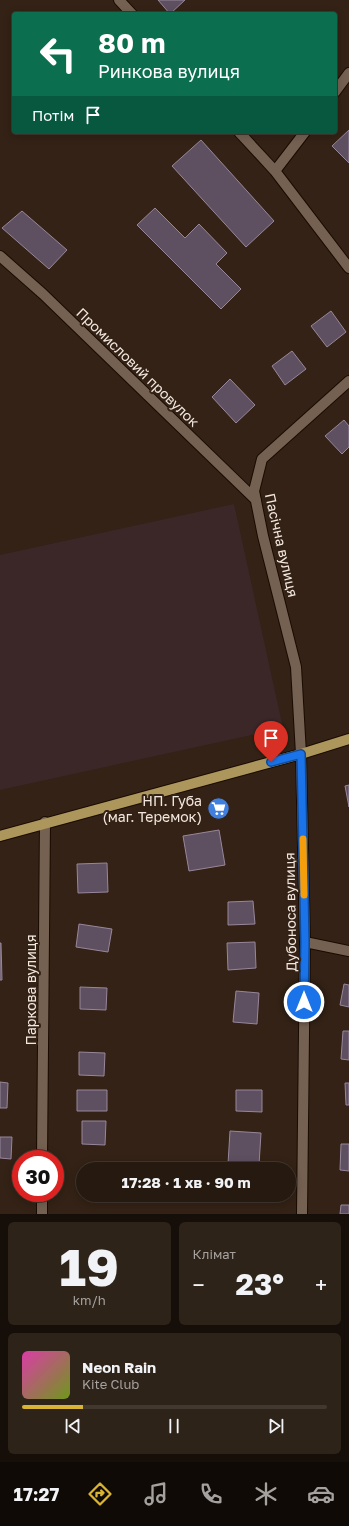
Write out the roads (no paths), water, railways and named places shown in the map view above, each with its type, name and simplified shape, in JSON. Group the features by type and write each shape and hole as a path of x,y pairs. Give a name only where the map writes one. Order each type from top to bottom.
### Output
{"main road":[{"path":"0,836 45,822 301,754 349,739"}],"street":[{"path":"119,0 130,12"},
{"path":"337,89 349,73"},
{"path":"241,134 275,171 349,268"},
{"path":"275,171 303,134"},
{"name":"Промисловий провулок","path":"0,256 43,294 256,500"},
{"name":"Пасічна вулиця","path":"301,754 296,667 263,536 254,491 262,460 349,382"},
{"name":"Дубоноса вулиця","path":"301,754 305,942 302,1214"},
{"name":"Паркова вулиця","path":"42,1150 45,822"},
{"path":"305,942 349,951"},
{"path":"42,1202 42,1214"}],"place":[{"name":"НП. Губа (маг. Теремок)","path":"218,808"}]}
